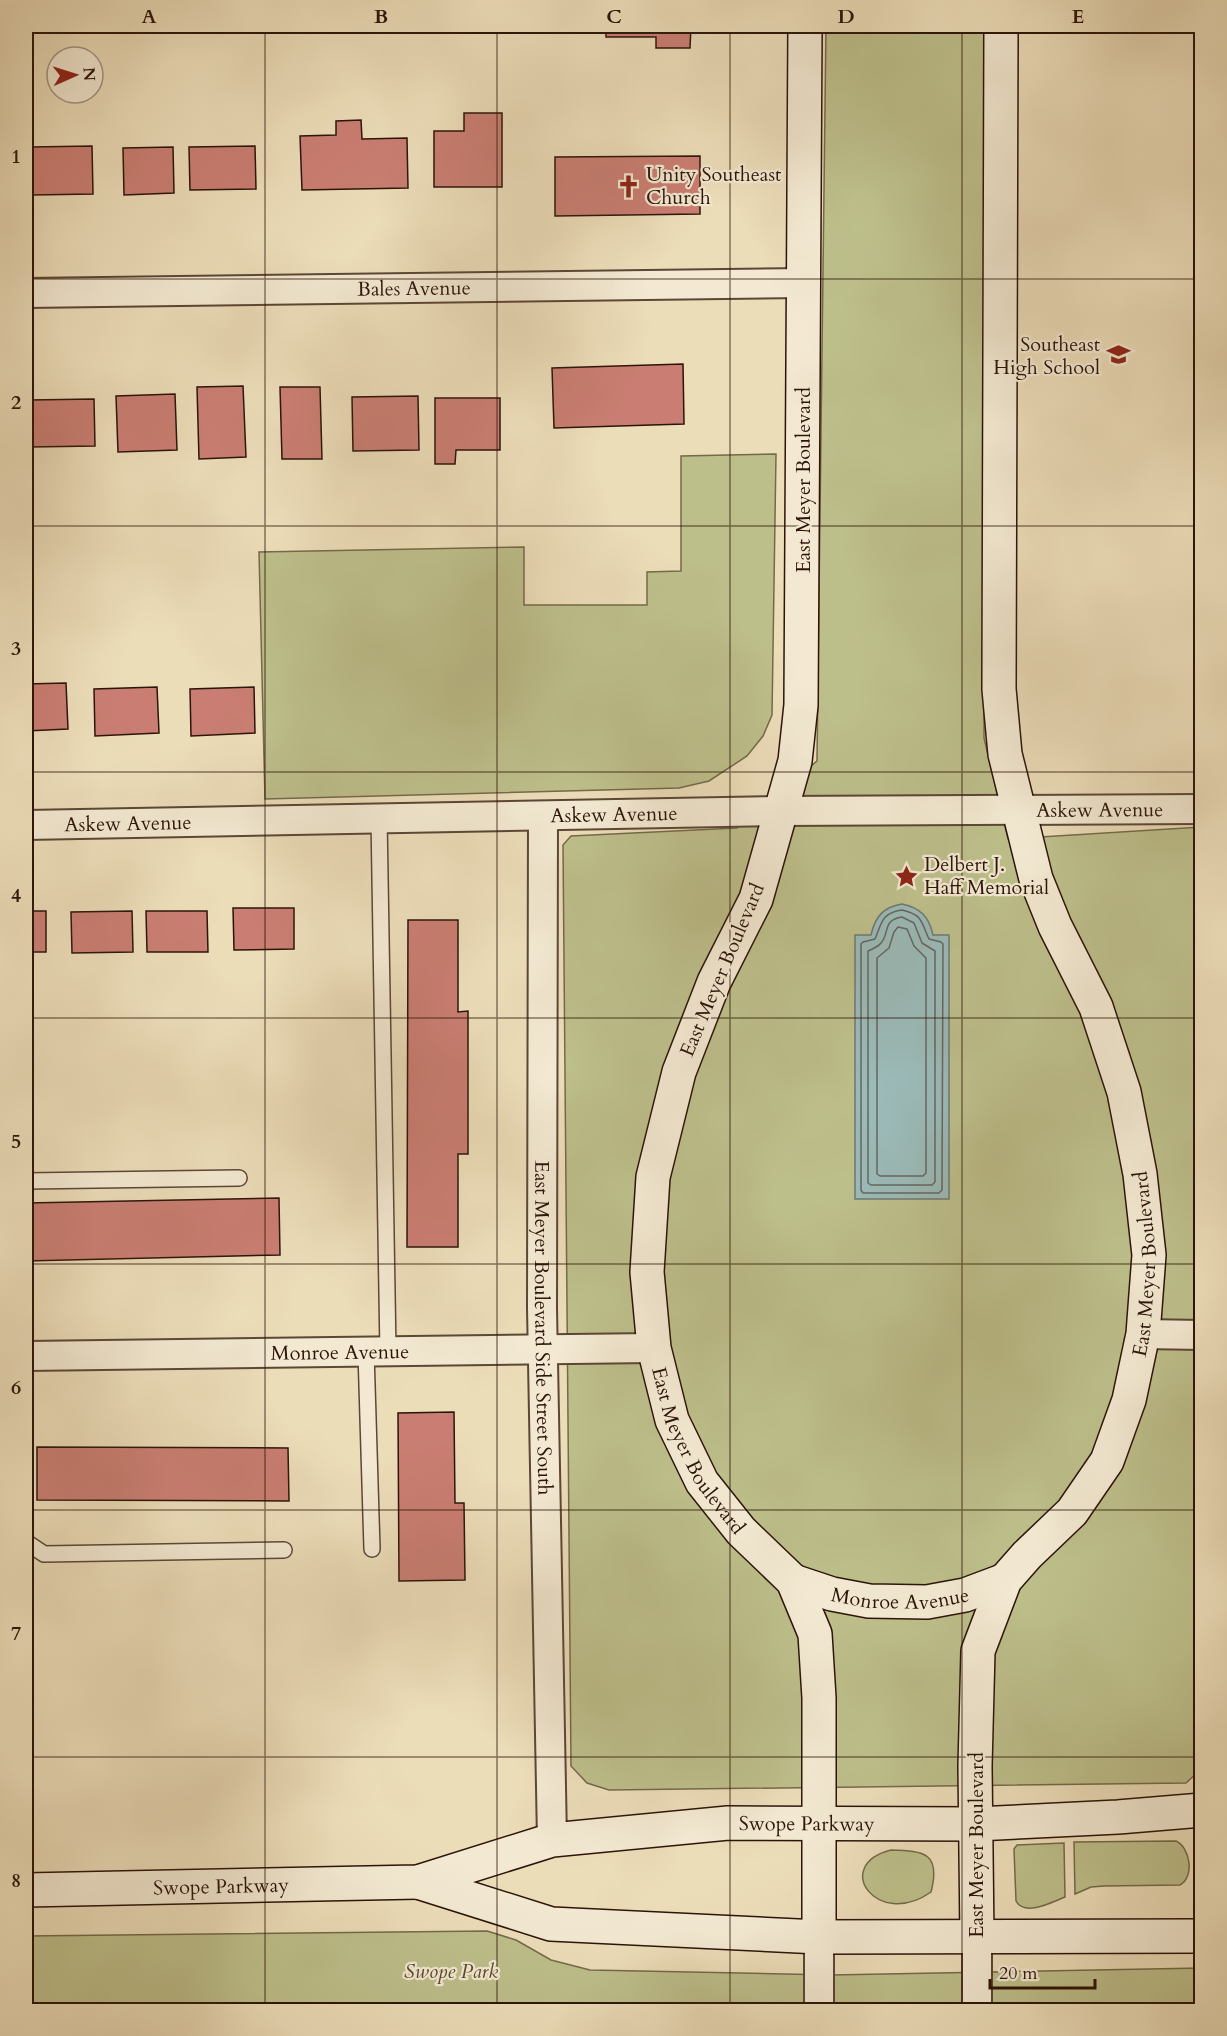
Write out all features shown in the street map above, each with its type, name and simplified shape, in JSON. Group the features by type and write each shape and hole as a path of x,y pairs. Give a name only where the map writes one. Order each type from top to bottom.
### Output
{"main road":[{"name":"East Meyer Boulevard","path":"805,26 801,705 795,761 756,899 714,982 679,1072 653,1177 647,1272 654,1348 672,1420 702,1482 741,1531 793,1581 815,1634 819,1698 819,1937"},
{"name":"East Meyer Boulevard","path":"977,1938 975,1766 978,1651 1005,1580 1027,1555 1072,1512 1107,1461 1129,1401 1143,1334 1149,1255 1140,1174 1124,1092 1096,1007 1055,926 1036,879 1017,810 1005,754 999,689 1001,26"},
{"name":"Monroe Avenue","path":"793,1581 832,1594 869,1601 927,1602 965,1595 1005,1580"},
{"name":"Swope Parkway","path":"26,1890 418,1882 552,1840 728,1823 976,1824 1202,1810"},
{"name":"Swope Parkway","path":"418,1882 551,1924 819,1937 1202,1936"}],"street":[{"name":"Bales Avenue","path":"26,293 804,283"},
{"name":"Askew Avenue","path":"26,825 781,811 1202,809"},
{"name":"East Meyer Boulevard Side Street South","path":"543,816 542,1350 552,1840"},
{"path":"1143,1334 1202,1335"},
{"name":"Monroe Avenue","path":"26,1356 654,1348"},
{"name":"East Meyer Boulevard","path":"819,1937 819,2010"},
{"name":"East Meyer Boulevard","path":"977,1938 977,2010"}],"lane":[{"path":"372,1549 377,1352 379,818"},
{"path":"26,1181 239,1178"},
{"path":"26,1542 44,1554 284,1550"}],"green space":[{"path":"826,26 984,26 984,738 1008,839 1201,827 1202,1768 1186,1783 609,1790 587,1783 571,1766 563,845 571,836 737,828 817,761"},
{"path":"776,454 772,715 763,736 747,756 709,781 679,788 265,799 259,552 524,547 524,605 647,605 647,572 681,571 681,456"},
{"path":"1176,1841 1185,1849 1189,1862 1188,1876 1180,1885 1091,1887 1075,1894 1074,1842"},
{"path":"1064,1843 1065,1897 1039,1907 1020,1906 1016,1901 1014,1849 1017,1845"},
{"path":"891,1850 921,1853 928,1857 934,1869 931,1892 911,1902 894,1904 879,1899 868,1891 863,1880 864,1868 873,1858"},
{"name":"Swope Park","path":"487,1931 516,1940 551,1960 590,1970 831,1975 1201,1968 1201,2010 26,2010 26,1936"}],"water":[{"path":"902,904 923,914 933,935 949,935 949,1199 855,1199 855,935 871,935 875,923 885,910"}],"building":[{"path":"606,26 691,26 690,48 656,48 656,37 606,37"},
{"path":"464,113 502,113 502,187 434,187 434,131 464,131"},
{"path":"361,120 362,139 407,138 408,188 302,190 300,136 336,135 336,121"},
{"path":"92,146 93,194 32,195 31,147"},
{"path":"255,146 256,189 190,190 189,147"},
{"path":"173,147 174,193 124,195 123,148"},
{"name":"Unity Southeast Church","path":"700,156 700,214 555,216 555,157"},
{"path":"683,364 684,424 554,428 552,368"},
{"path":"243,386 246,457 199,459 197,387"},
{"path":"280,387 320,387 322,459 282,459"},
{"path":"175,394 177,450 118,452 116,396"},
{"path":"418,396 419,450 353,451 352,397"},
{"path":"435,398 500,398 500,450 456,450 455,464 435,464"},
{"path":"94,399 95,446 30,447 29,400"},
{"path":"66,683 68,729 26,731 26,684"},
{"path":"157,687 159,733 95,736 94,689"},
{"path":"254,687 255,733 191,736 190,689"},
{"path":"233,908 294,908 294,949 234,950"},
{"path":"26,911 46,911 46,952 26,952"},
{"path":"132,911 133,952 72,953 71,912"},
{"path":"146,911 207,911 208,952 147,952"},
{"path":"408,920 458,920 458,1012 468,1011 468,1154 458,1154 458,1247 407,1247"},
{"path":"279,1198 280,1255 26,1261 26,1203"},
{"path":"454,1412 455,1503 464,1503 465,1580 399,1581 398,1413"},
{"path":"37,1447 288,1448 289,1501 37,1500"}],"place":[{"name":"Unity Southeast Church","path":"628,186"},
{"name":"Southeast High School","path":"1118,355"},
{"name":"Delbert J. Haff Memorial","path":"906,876"}]}
